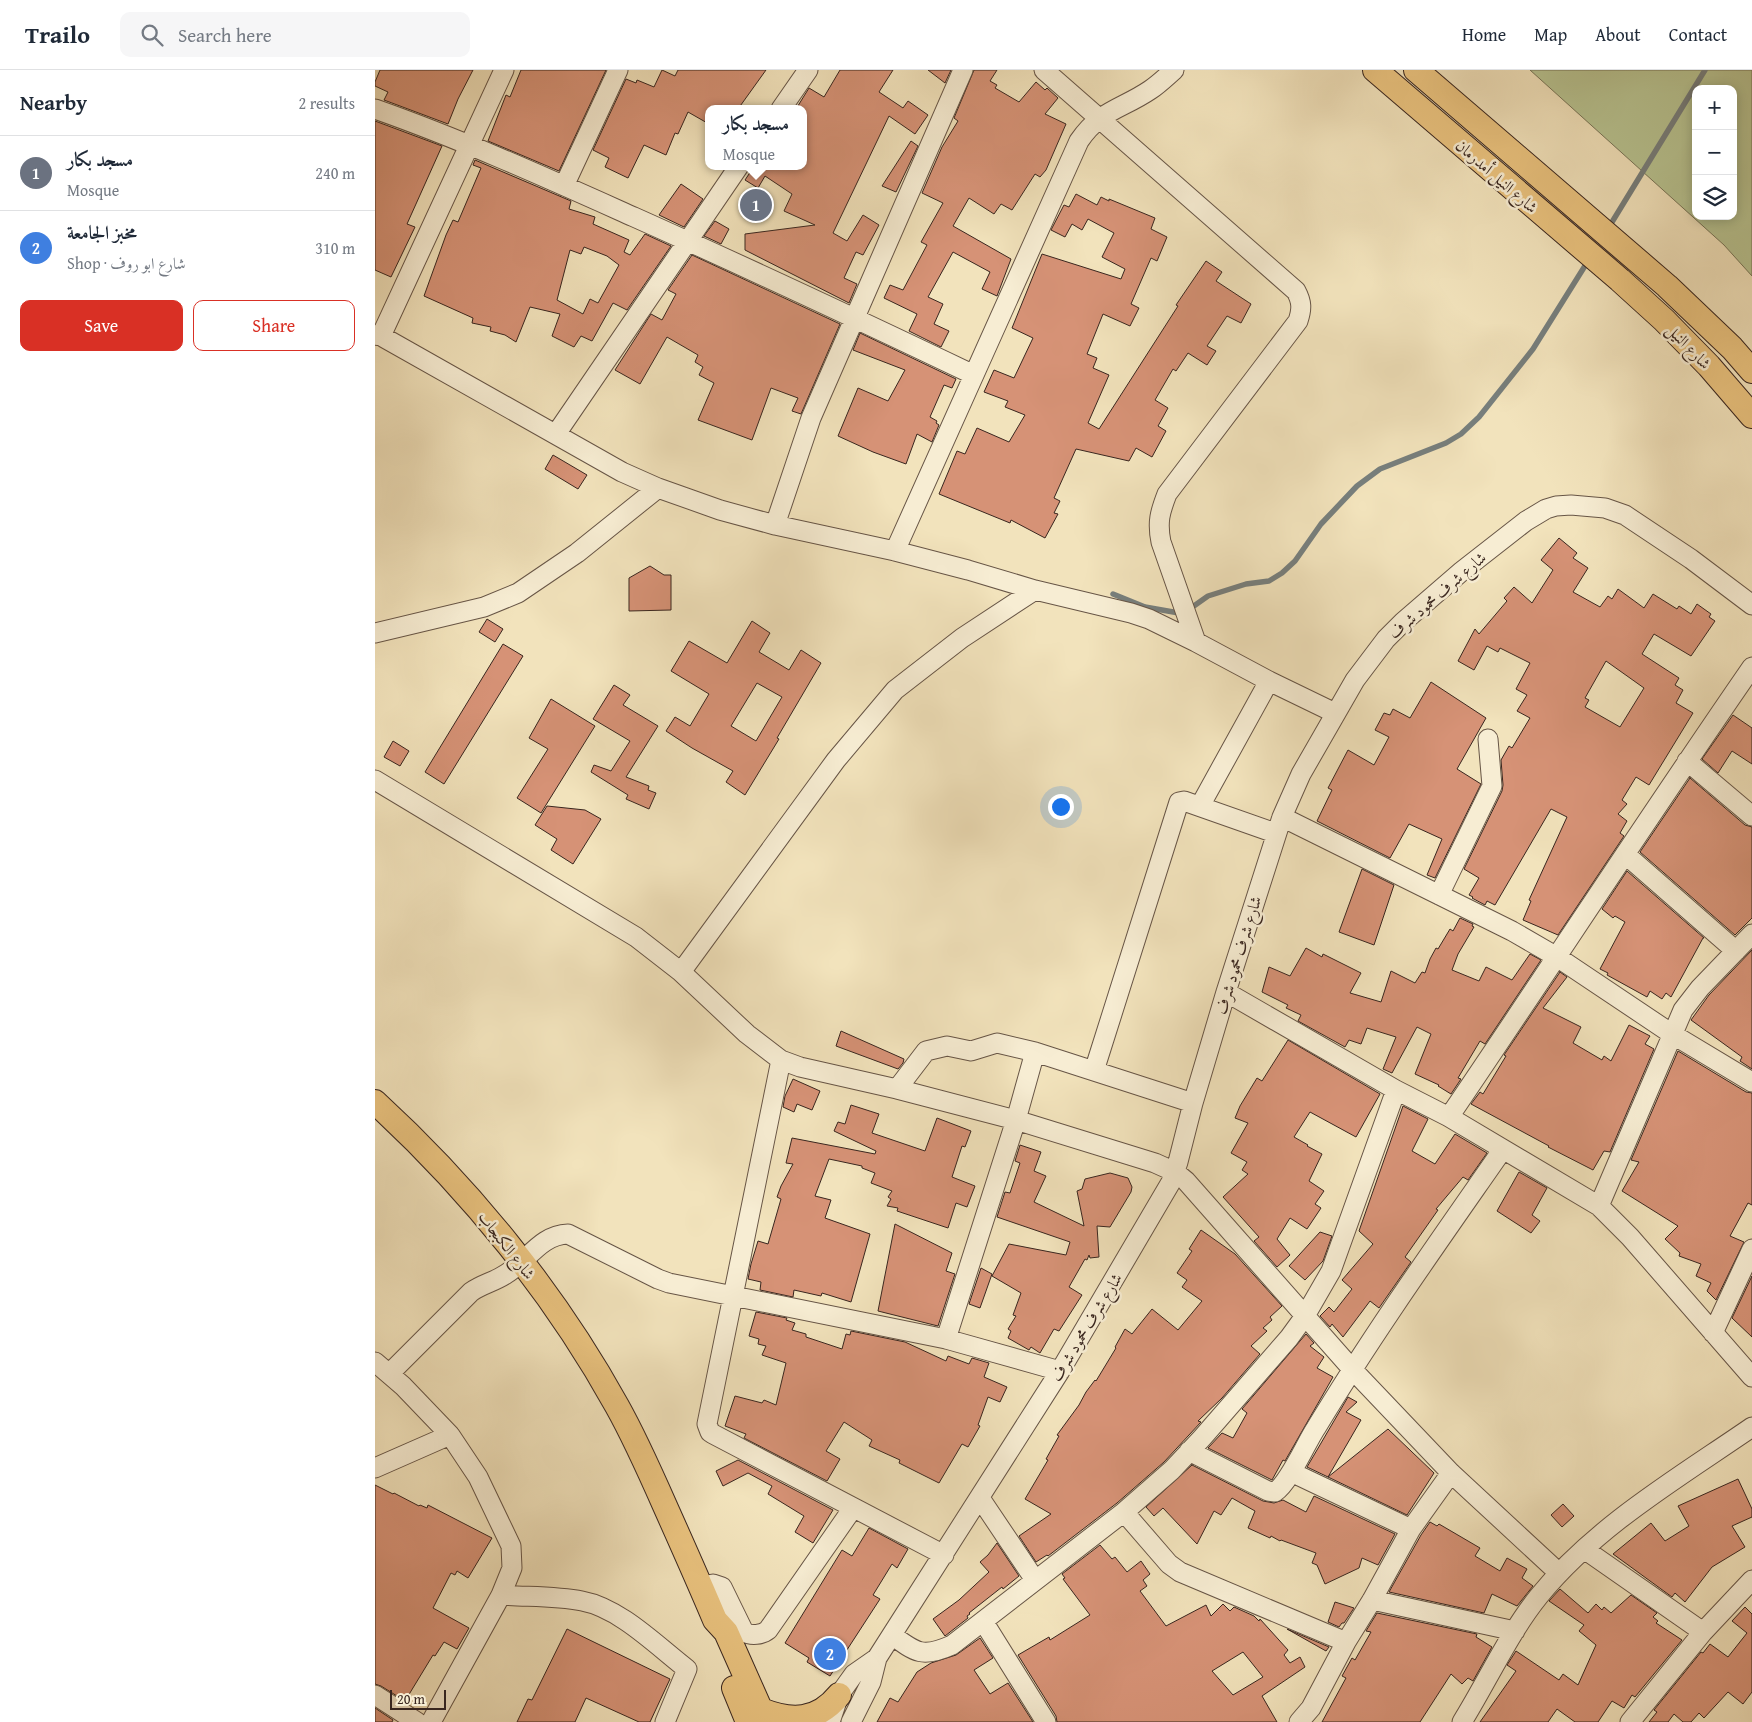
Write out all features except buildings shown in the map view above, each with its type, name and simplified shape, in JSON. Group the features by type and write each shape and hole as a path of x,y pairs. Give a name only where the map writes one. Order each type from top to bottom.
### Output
{"main road":[{"name":"شارع النيل أمدرمان","path":"1375,70 1620,280"},
{"name":"شارع النيل","path":"1416,70 1637,260 1695,312 1732,348 1752,371"},
{"name":"شارع النيل","path":"1620,280 1678,333 1752,416"},
{"name":"شارع الكبجاب","path":"375,1102 423,1148 468,1197 509,1246 571,1330 617,1406 639,1447 715,1620 726,1632 758,1718"},
{"path":"758,1718 772,1716 797,1720 809,1718 821,1713 839,1696"}],"street":[{"path":"503,70 378,336 622,472 659,488 720,510 775,525 895,551 1035,590 1131,613 1149,619 1197,642 1269,681 1335,713"},
{"path":"564,186 619,70"},
{"path":"784,105 808,70"},
{"path":"775,525 808,424 963,70"},
{"path":"1044,70 1296,291 1300,300 1301,309 1298,321 1167,494 1159,513 1158,529 1161,542 1197,642"},
{"path":"895,551 1079,141 1088,127 1098,119 1151,90 1174,70"},
{"path":"375,110 469,145 564,186 854,318 974,375"},
{"path":"556,434 736,170"},
{"path":"375,633 485,608 518,593 577,553 659,488"},
{"name":"شارع شرف محمود شرف","path":"877,1658 1060,1371 1155,1212 1175,1172 1193,1103 1278,825 1301,774 1335,713 1355,680 1377,650 1403,622 1456,576 1526,521 1546,509 1556,506 1605,508 1625,515 1691,559 1752,606"},
{"path":"681,972 836,760 895,690 961,638 1035,590"},
{"path":"1449,1117 1752,667"},
{"path":"1200,806 1269,681"},
{"path":"1439,895 1492,786 1489,740"},
{"path":"1687,761 1752,816"},
{"path":"375,780 636,937 681,972 747,1034 781,1060 800,1067 897,1089 1016,1120 1155,1162 1175,1172 1186,1180 1352,1369 1451,1473 1559,1573"},
{"path":"1094,1071 1178,802 1184,801 1278,825 1439,895 1557,957 1672,1034 1752,1082"},
{"path":"1625,854 1736,951"},
{"path":"1599,1206 1672,1034 1690,999 1752,935"},
{"path":"1226,992 1396,1090 1449,1117 1599,1206 1630,1237 1752,1377"},
{"path":"897,1089 926,1051 947,1046 971,1051 997,1043 1035,1052 1193,1103"},
{"path":"946,1339 1016,1120 1035,1052"},
{"path":"781,1060 707,1424 710,1432 944,1555"},
{"path":"892,1635 918,1652 930,1652 952,1645 1124,1512 1172,1470 1289,1338 1305,1316 1331,1271 1396,1090"},
{"path":"1189,1451 1271,1492 1275,1492 1291,1472 1352,1369 1503,1149"},
{"path":"431,1722 510,1577 512,1568 511,1546 478,1477 450,1435 382,1368 471,1292 480,1285 507,1274 549,1238 568,1234 658,1279 681,1286 946,1339 1060,1371"},
{"path":"1713,1333 1752,1249"},
{"path":"1465,1720 1532,1605 1559,1573 1584,1549 1629,1512 1752,1427"},
{"path":"375,1468 450,1435"},
{"path":"1291,1472 1411,1529"},
{"path":"1299,1722 1311,1708 1346,1642 1373,1600 1411,1529 1451,1473"},
{"path":"980,1498 1035,1580"},
{"path":"701,1586 713,1584 722,1587 744,1632 748,1634 765,1633 853,1508"},
{"path":"1124,1512 1169,1564 1181,1572 1346,1642"},
{"path":"1584,1549 1703,1632"},
{"path":"1630,1722 1703,1632 1752,1580"},
{"path":"501,1595 583,1601 607,1609 631,1624 687,1669 665,1722"},
{"path":"1373,1600 1515,1632"},
{"path":"983,1621 1045,1722"},
{"path":"830,1722 839,1696 854,1674 877,1658"},
{"path":"851,1722 871,1682 877,1658"},
{"path":"375,1694 417,1722"}],"green space":[{"path":"1530,70 1752,70 1752,276 1724,245 1696,220 1737,220 1737,85 1692,85 1692,216"}],"waterway":[{"path":"1609,227 1705,70"},
{"path":"1191,608 1208,596 1246,584 1269,581 1282,573 1295,561 1321,524 1357,486 1380,469 1446,443 1461,434 1479,417 1533,349 1588,261"},
{"path":"1113,594 1145,607 1179,613"}],"place":[{"name":"مسجد بكار","path":"756,205"},
{"name":"مخبز الجامعة","path":"830,1654"}]}
